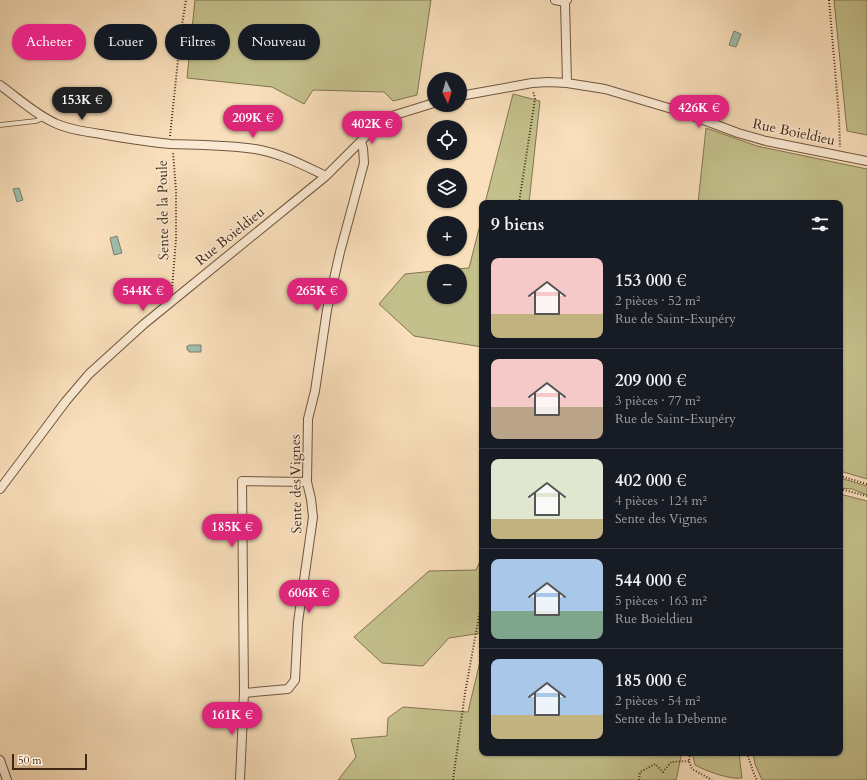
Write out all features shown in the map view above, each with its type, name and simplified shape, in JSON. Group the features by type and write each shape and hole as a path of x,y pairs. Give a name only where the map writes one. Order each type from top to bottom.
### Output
{"street":[{"path":"555,0 566,1 567,83"},
{"name":"Rue Boieldieu","path":"467,95 532,83 548,82 567,83 605,89 682,112 738,133 766,141 867,161"},
{"path":"0,85 44,117 58,125 75,130 126,139 170,144 255,149 275,154 306,166 326,176"},
{"name":"Rue Boieldieu","path":"0,489 66,401 89,374 172,301 326,176 379,123 395,114 427,105"},
{"name":"Sente des Vignes","path":"244,693 288,689 295,680 298,622 313,517 307,482 308,419 315,390 327,310 364,163 361,142"},
{"path":"240,780 244,693 242,481 307,482"},
{"path":"0,760 7,780"}],"lane":[{"path":"0,125 36,121 44,117"}],"path":[{"name":"Sente de la Poule","path":"172,301 176,239 176,191 173,155 170,144 181,31 186,0"},
{"path":"829,0 839,116 840,156"},
{"path":"519,200 535,99 532,83"},
{"path":"843,477 867,484"},
{"path":"843,491 867,496"},
{"path":"452,780 465,693 479,616"},
{"path":"690,756 689,761 692,769 712,780"},
{"path":"748,756 757,780"},
{"path":"639,780 640,772 655,764 663,772 672,762 689,761"}],"shaded area":[{"path":"195,0 431,0 417,95 393,101 384,92 313,90 304,104 272,87 187,78 189,60 230,60 230,24 193,24"},
{"path":"834,0 867,0 867,135 847,131"},
{"path":"734,31 741,34 736,47 729,45"},
{"path":"513,94 540,101 529,200 486,200"},
{"path":"706,128 757,146 867,169 867,479 843,472 843,200 698,200"},
{"path":"19,188 23,200 17,202 13,189"},
{"path":"479,229 479,347 414,336 379,304 405,274 427,272 427,304 467,304 467,268 469,268"},
{"path":"117,236 122,253 114,255 110,238"},
{"path":"201,345 201,352 189,352 189,350 187,350 187,346"},
{"path":"843,479 867,486 867,495 852,489 843,488"},
{"path":"843,495 867,501 867,780 762,780 755,764 754,756 843,756"},
{"path":"479,564 479,633 449,638 423,666 382,663 354,637 429,571 476,570"},
{"path":"479,666 479,756 681,756 676,780 338,780 356,757 351,739 387,736 388,718 403,707 468,712"},
{"path":"693,756 739,756 742,778 731,778 695,765"}]}
